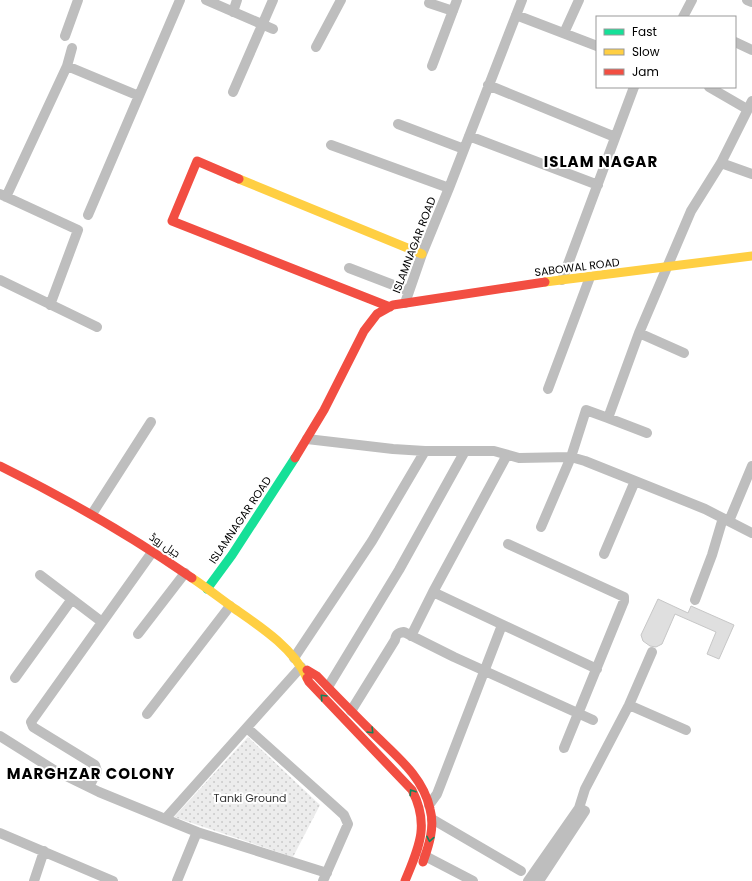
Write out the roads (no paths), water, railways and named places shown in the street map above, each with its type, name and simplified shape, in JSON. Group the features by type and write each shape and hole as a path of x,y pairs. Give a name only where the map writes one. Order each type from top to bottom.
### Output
{"street":[{"path":"65,36 78,0"},
{"path":"88,215 180,0"},
{"path":"206,0 273,29"},
{"path":"233,12 237,0"},
{"path":"234,92 273,0"},
{"path":"316,47 341,0"},
{"path":"432,66 457,0"},
{"name":"ISLAMNAGAR ROAD","path":"207,589 232,555 307,439 324,410 364,331 377,314 390,307 405,304 422,254 522,0"},
{"path":"564,33 579,0"},
{"path":"684,16 692,0"},
{"path":"747,0 752,2"},
{"path":"429,2 452,10"},
{"path":"516,15 596,46"},
{"path":"736,42 752,50"},
{"path":"50,305 78,230 3,195 67,66 72,48"},
{"path":"67,66 139,96"},
{"path":"488,85 615,137"},
{"path":"562,280 634,88"},
{"path":"608,418 638,333 690,211 721,163 750,105 711,88"},
{"path":"398,124 464,149"},
{"path":"469,136 598,185"},
{"path":"331,145 449,188"},
{"path":"390,307 172,221 197,162 422,254"},
{"path":"721,163 752,174"},
{"name":"SABOWAL ROAD","path":"405,304 562,280 752,256"},
{"path":"349,268 409,291"},
{"path":"548,389 590,277"},
{"path":"0,280 97,327"},
{"path":"638,333 684,353"},
{"path":"541,527 571,457 586,410 647,433"},
{"path":"92,514 151,422"},
{"path":"307,439 425,452 494,452 518,458 571,457 585,461 706,509 752,533"},
{"path":"328,687 399,570 466,451"},
{"path":"294,658 372,541 425,452"},
{"path":"411,636 507,455"},
{"name":"جیل روڈ","path":"0,466 92,514 153,551 260,627 290,653 301,667"},
{"path":"695,600 726,519 752,466"},
{"path":"604,554 635,481"},
{"path":"508,544 624,597 624,601 597,669 564,748"},
{"path":"89,787 97,771 95,765 32,727 31,722 153,551"},
{"path":"138,634 185,573"},
{"path":"40,575 102,622"},
{"path":"433,592 597,669"},
{"path":"15,678 72,599"},
{"path":"147,714 230,606"},
{"path":"414,881 431,841 431,813 437,794 502,625"},
{"path":"351,711 398,633 404,632 484,671 593,720"},
{"path":"528,881 579,808 585,789 629,705 652,652"},
{"path":"301,667 317,676 421,783 431,813 521,871"},
{"path":"165,819 301,667"},
{"path":"301,667 309,682 412,790 419,804 422,829 420,844 404,881"},
{"path":"629,705 686,730"},
{"path":"0,736 54,770 89,787 196,832 325,877 348,824 344,816 247,728"},
{"path":"539,881 585,811 579,808"},
{"path":"421,817 431,813"},
{"path":"177,881 196,832"},
{"path":"0,833 113,881"},
{"path":"34,881 44,851"},
{"path":"425,856 473,881"}],"district":[{"name":"ISLAM NAGAR","path":"601,161"},
{"name":"MARGHZAR COLONY","path":"91,773"}],"park label":[{"name":"Tanki Ground","path":"250,798"}]}
